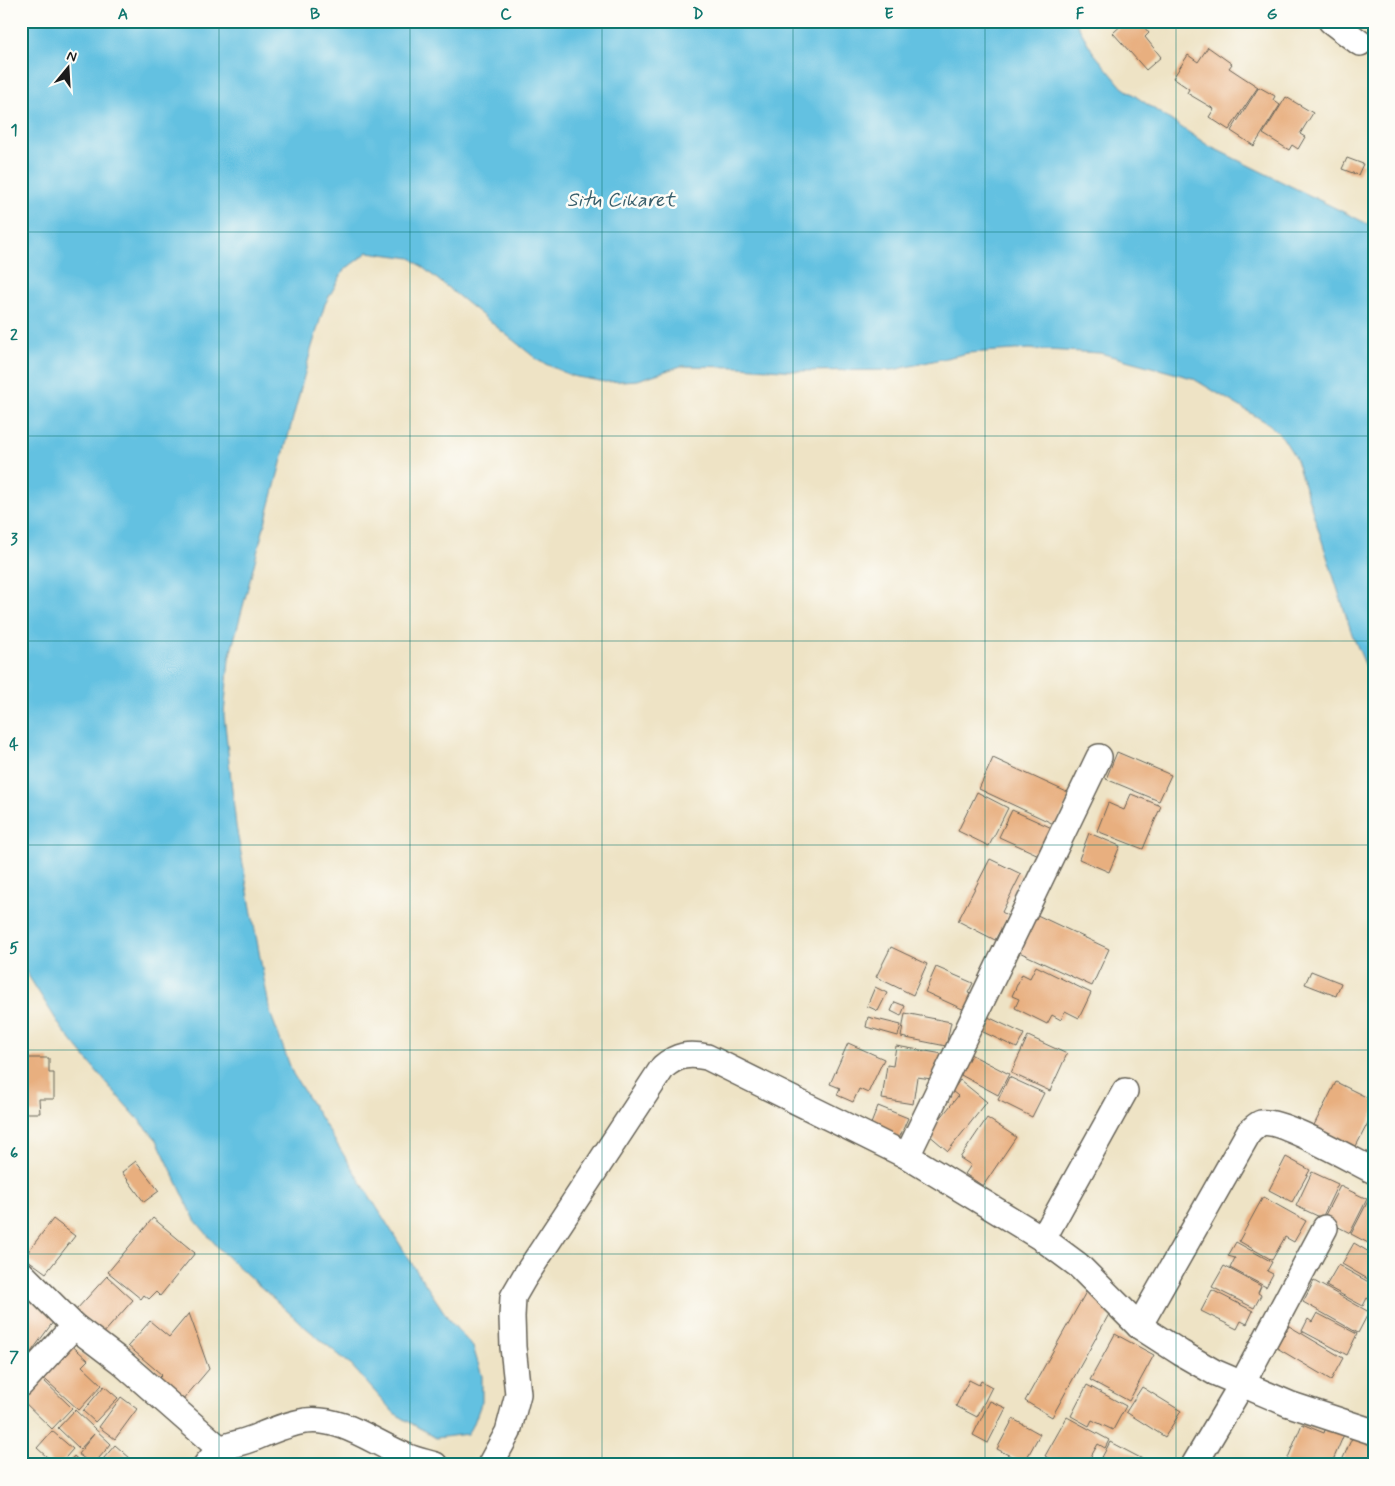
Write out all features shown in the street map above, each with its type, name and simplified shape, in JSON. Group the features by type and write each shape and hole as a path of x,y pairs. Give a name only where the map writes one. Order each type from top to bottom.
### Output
{"street":[{"path":"1331,21 1360,43"},
{"path":"907,1156 1100,757"},
{"path":"490,1465 508,1432 518,1394 513,1347 513,1297 663,1067 673,1058 691,1054 707,1057 907,1156 1043,1239 1078,1265 1139,1326 1181,1353 1242,1384 1289,1404 1374,1432"},
{"path":"1043,1239 1125,1091"},
{"path":"1139,1326 1248,1132 1260,1123 1271,1123 1321,1143 1374,1171"},
{"path":"1194,1465 1242,1384 1325,1228"},
{"path":"21,1273 74,1326 120,1361 213,1456 284,1426 307,1421 327,1422 359,1433 406,1456 435,1465"},
{"path":"21,1384 74,1326"}],"water":[{"name":"Situ Cikaret","path":"21,21 1075,21 1093,52 1122,87 1209,146 1374,227 1374,685 1352,634 1295,457 1283,438 1269,424 1192,378 1100,353 1029,349 968,353 893,370 797,371 740,367 681,366 638,380 605,382 572,376 539,361 411,258 368,252 344,270 325,304 311,350 229,659 224,715 236,826 270,1012 293,1074 416,1270 450,1321 473,1347 482,1376 482,1401 474,1423 467,1434 436,1438 394,1413 350,1364 305,1327 221,1251 195,1220 157,1140 113,1091 62,1029 21,964"}],"building":[{"path":"1126,21 1130,24 1139,21 1149,33 1145,37 1161,57 1146,70 1113,33"},
{"path":"1208,47 1232,64 1229,68 1258,87 1229,130 1209,117 1214,109 1187,93 1189,89 1173,78 1188,55 1198,62"},
{"path":"1259,87 1275,96 1273,100 1280,105 1254,146 1231,131"},
{"path":"1286,97 1313,113 1300,134 1305,137 1298,149 1292,145 1289,150 1263,134"},
{"path":"1347,158 1363,164 1358,175 1342,169"},
{"path":"1117,752 1171,775 1159,801 1106,779"},
{"path":"993,758 1071,794 1056,825 979,789"},
{"path":"977,792 1008,808 989,846 958,831"},
{"path":"1131,794 1161,806 1143,849 1097,831 1108,803 1124,810"},
{"path":"1012,810 1054,829 1041,856 999,837"},
{"path":"1089,833 1120,846 1109,872 1079,859"},
{"path":"990,859 1021,874 1002,912 1008,916 995,940 958,921"},
{"path":"1035,914 1109,949 1092,986 1017,951"},
{"path":"891,947 927,964 913,995 876,977"},
{"path":"1036,966 1091,993 1079,1018 1065,1011 1061,1020 1052,1015 1047,1024 1015,1008 1019,999 1012,996 1022,974 1030,978"},
{"path":"936,967 973,983 968,993 977,996 969,1012 925,992"},
{"path":"1311,971 1341,983 1336,996 1305,984"},
{"path":"875,987 887,993 878,1011 867,1006"},
{"path":"895,1002 905,1006 901,1016 891,1011"},
{"path":"905,1013 951,1022 946,1046 901,1037"},
{"path":"868,1017 901,1025 898,1036 866,1027"},
{"path":"988,1017 1024,1034 1017,1048 981,1031"},
{"path":"1028,1036 1067,1054 1050,1091 1011,1073"},
{"path":"848,1043 884,1059 868,1093 859,1089 853,1102 837,1095 840,1088 830,1084"},
{"path":"896,1046 943,1054 939,1080 917,1077 913,1104 882,1099 887,1065 893,1066"},
{"path":"970,1054 1009,1074 998,1095 959,1074"},
{"path":"21,1058 49,1058 49,1073 54,1073 54,1099 39,1099 40,1113 21,1113"},
{"path":"1009,1077 1044,1093 1032,1117 998,1100"},
{"path":"960,1080 987,1102 948,1151 928,1134 958,1096 952,1091"},
{"path":"1336,1082 1374,1101 1374,1111 1355,1148 1313,1127"},
{"path":"878,1106 908,1118 898,1141 869,1129"},
{"path":"987,1118 1016,1137 983,1186 965,1174 971,1165 960,1158"},
{"path":"1286,1157 1310,1170 1292,1202 1269,1190"},
{"path":"136,1161 159,1191 144,1202 122,1172"},
{"path":"1312,1172 1338,1184 1322,1218 1296,1206"},
{"path":"1340,1186 1367,1199 1350,1233 1323,1219"},
{"path":"1263,1197 1306,1221 1294,1242 1285,1237 1272,1260 1239,1241"},
{"path":"1368,1201 1374,1204 1374,1246 1351,1234"},
{"path":"153,1218 195,1253 160,1296 156,1292 149,1299 144,1295 141,1299 108,1272"},
{"path":"53,1219 75,1236 46,1273 24,1257"},
{"path":"1236,1242 1272,1262 1267,1271 1273,1274 1266,1287 1230,1268 1235,1258 1228,1256"},
{"path":"1354,1243 1374,1255 1373,1282 1342,1264"},
{"path":"1338,1265 1374,1285 1374,1302 1367,1298 1363,1306 1326,1286"},
{"path":"1224,1266 1261,1286 1258,1293 1261,1295 1254,1308 1212,1287"},
{"path":"107,1276 133,1300 103,1334 76,1310"},
{"path":"1314,1281 1369,1312 1358,1333 1303,1302"},
{"path":"1212,1290 1253,1311 1247,1324 1241,1321 1237,1329 1201,1311"},
{"path":"1086,1292 1113,1307 1052,1417 1025,1401"},
{"path":"24,1295 56,1318 26,1359 21,1355 21,1298"},
{"path":"189,1313 209,1369 182,1401 157,1380 162,1375 128,1346 150,1321 169,1337"},
{"path":"1317,1313 1357,1334 1347,1355 1302,1331 1308,1319 1312,1322"},
{"path":"1289,1326 1343,1358 1331,1380 1277,1348"},
{"path":"1115,1334 1154,1355 1129,1401 1090,1380"},
{"path":"67,1341 88,1360 82,1366 102,1385 79,1410 38,1373"},
{"path":"37,1374 72,1408 52,1429 21,1399 21,1390"},
{"path":"969,1380 979,1385 981,1381 992,1387 977,1417 956,1406"},
{"path":"1087,1385 1126,1406 1113,1430 1092,1420 1089,1426 1071,1416"},
{"path":"104,1386 118,1398 95,1422 83,1411"},
{"path":"1142,1387 1181,1411 1165,1437 1126,1412"},
{"path":"121,1397 137,1409 115,1439 99,1427"},
{"path":"990,1401 1006,1408 988,1443 973,1435"},
{"path":"75,1410 111,1444 93,1465 78,1454 94,1434 80,1449 58,1428"},
{"path":"1067,1417 1109,1440 1105,1448 1098,1444 1086,1465 1060,1465 1045,1456"},
{"path":"1013,1419 1040,1434 1024,1463 997,1449"},
{"path":"1302,1424 1324,1433 1327,1424 1345,1432 1331,1465 1285,1465"},
{"path":"52,1431 73,1449 59,1465 56,1465 37,1448"},
{"path":"1355,1431 1374,1440 1374,1465 1340,1465"},
{"path":"1110,1442 1154,1465 1098,1465"},
{"path":"115,1445 138,1465 98,1465"},
{"path":"74,1456 84,1465 67,1465"}]}
